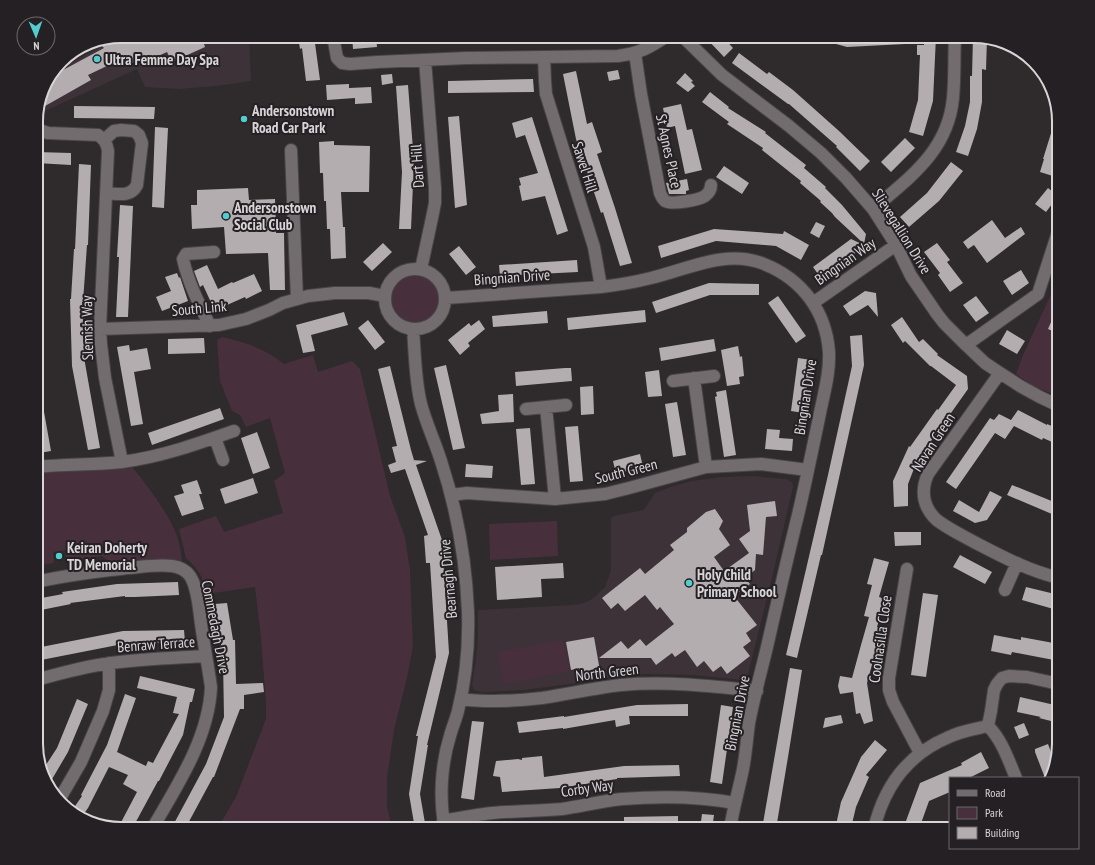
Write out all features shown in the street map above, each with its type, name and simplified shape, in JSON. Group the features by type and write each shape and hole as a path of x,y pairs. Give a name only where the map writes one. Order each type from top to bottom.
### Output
{"street":[{"path":"335,43 337,58 342,63 350,64 426,60 618,56 635,53 656,43"},
{"name":"Slievegallion Drive","path":"689,43 722,76 789,126 821,153 846,178 873,209 896,246 911,276 937,314 984,363 1020,386 1052,403"},
{"path":"873,209 921,167 940,140 948,121 953,98 955,43"},
{"name":"St Agnes Place","path":"635,53 642,101 662,198 671,203 677,203 703,197 711,189 711,185"},
{"name":"Sawel Hill","path":"544,57 546,94 594,247 599,266 601,287"},
{"name":"Dart Hill","path":"421,269 435,203 426,60"},
{"path":"43,132 98,135 104,140 114,131 134,131 139,135 142,143 137,185 134,190 128,193 107,193"},
{"name":"Slemish Way","path":"104,140 108,146 108,151 100,329 105,378 122,462"},
{"path":"291,150 297,299"},
{"name":"Bingnian Way","path":"813,303 896,246"},
{"path":"966,345 1038,294 1052,251"},
{"path":"210,326 192,288 183,259 186,254 214,252"},
{"name":"Bingnian Drive","path":"446,298 626,284 652,278 701,263 726,258 745,259 762,263 783,273 801,288 813,303 823,322 829,352 829,367 826,387 750,722 743,769 731,822"},
{"path":"421,269 433,274 438,279 442,284 446,298 442,314 436,321 429,326 413,329 398,324 392,318 385,304 385,296 386,289 394,277 406,270 421,269"},
{"name":"South Link","path":"100,329 219,325 246,319 283,303 323,294 369,293 385,296"},
{"name":"Bearnagh Drive","path":"413,329 415,365 421,403 451,495 462,543 467,585 468,635 466,659 461,699 450,736 442,780 444,822"},
{"name":"Navan Green","path":"1000,373 928,474 924,482 924,494 927,507 941,523 1017,563 1052,576"},
{"path":"673,381 714,376"},
{"path":"694,378 706,467"},
{"path":"526,409 566,405"},
{"path":"546,407 555,499"},
{"path":"43,467 122,462 162,455 234,431"},
{"path":"215,438 223,460"},
{"name":"South Green","path":"451,495 467,493 555,499 605,494 706,467 761,464 808,470"},
{"path":"1005,590 1017,563"},
{"name":"Commedagh Drive","path":"43,580 93,572 166,566 178,567 190,576 194,585 211,687 211,698 203,730 180,780 156,822"},
{"name":"Coolnasilla Close","path":"907,569 889,678 889,690 893,702 920,753"},
{"name":"Benraw Terrace","path":"43,678 109,663 206,656"},
{"path":"62,795 81,762 103,711 109,690 109,663"},
{"path":"988,726 994,690 1002,678 1009,676 1022,676 1052,682"},
{"name":"North Green","path":"461,699 486,702 520,700 620,685 656,683 696,684 757,691"},
{"path":"876,822 881,806 894,782 902,770 920,753 949,737 964,731 988,726"},
{"path":"988,726 1000,741 1016,777"},
{"name":"Corby Way","path":"456,822 491,813 541,811 605,801 642,798 697,798 735,803"}],"shaded area":[{"path":"249,43 251,81 180,89 145,87 137,69 44,113 51,86 59,73 67,65 101,46 111,44"},
{"name":"Holy Child Primary School","path":"752,476 786,479 792,482 793,487 772,578 746,678 742,680 694,675 646,674 609,677 523,690 482,692 474,690 472,685 478,636 478,610 573,605 589,601 605,587 611,571 611,518 614,516 643,510 655,493 671,487 692,481 722,477"}],"green space":[{"path":"411,274 421,274 434,281 441,294 441,304 434,317 421,324 411,324 402,320 395,313 391,304 391,294 395,285 402,278"},
{"path":"1052,292 1052,394 1030,384 1016,374 1023,355"},
{"path":"222,337 239,341 270,354 284,364 313,355 318,372 352,361 360,369 390,496 405,537 410,570 413,646 407,678 394,730 387,778 387,806 390,822 221,822 236,797 266,719 261,638 255,587 207,594 201,576 186,558 179,529 216,516 224,532 283,513 274,481 285,473 270,418 246,427 240,415 232,411 220,381 217,340"},
{"path":"133,468 152,492 169,518 178,539 182,561 148,560 112,563 102,556 67,561 66,550 53,552 54,563 43,565 43,473"},
{"path":"557,521 558,556 490,560 489,524"},
{"path":"563,640 569,671 504,684 498,652"}],"building":[{"path":"121,43 206,43 204,44 205,47 172,62 167,52 147,61 146,57 128,65 125,59 111,64 88,75 91,80 45,106 51,86 59,73 104,48 102,46"},
{"path":"299,43 315,43 320,80 306,81 302,48 300,49"},
{"path":"353,43 377,43 377,47 353,49"},
{"path":"711,43 728,43 733,48 724,57"},
{"path":"832,43 905,44 847,47"},
{"path":"924,43 936,43 933,101 923,136 909,132 918,100 920,55 917,55 917,45 924,45"},
{"path":"973,43 987,44 986,70 982,69 982,102 977,129 968,156 956,152 965,126 970,102 970,76 972,76"},
{"path":"739,53 767,74 769,72 793,90 870,161 860,171 836,147 837,146 789,104 732,63"},
{"path":"618,70 620,79 609,81 607,72"},
{"path":"576,71 587,124 592,122 602,152 597,154 632,263 620,266 603,212 601,213 576,139 563,74"},
{"path":"685,73 693,81 691,82 695,86 688,92 676,83"},
{"path":"392,74 393,83 382,85 381,75"},
{"path":"533,79 534,92 448,93 448,81"},
{"path":"349,84 349,88 371,87 372,103 355,104 355,98 327,100 326,85"},
{"path":"408,85 414,162 411,229 399,229 402,172 396,86"},
{"path":"710,92 729,107 728,108 766,132 765,133 806,165 804,168 826,187 825,188 842,205 866,234 864,244 820,202 821,201 800,183 801,181 762,150 763,148 727,124 729,122 702,102"},
{"path":"681,104 687,130 692,129 702,170 685,174 675,126 667,128 663,108"},
{"path":"74,106 155,107 154,119 74,118"},
{"path":"459,116 467,205 455,208 448,117"},
{"path":"532,117 568,231 557,235 545,196 522,201 519,178 538,173 525,135 516,138 512,123"},
{"path":"155,127 168,128 164,208 152,207"},
{"path":"1052,130 1052,176 1040,172"},
{"path":"905,138 915,148 891,172 881,162"},
{"path":"334,141 334,145 370,146 369,192 341,192 343,227 345,227 346,258 331,259 330,229 327,229 323,173 320,173 319,142"},
{"path":"43,152 71,153 71,165 43,163"},
{"path":"951,162 963,171 939,201 909,227 900,217 927,193"},
{"path":"79,164 91,165 88,245 82,302 85,363 100,448 88,450 72,366 70,299 75,249"},
{"path":"724,166 749,183 742,194 716,177"},
{"path":"687,179 689,190 686,191 686,194 669,194 666,183"},
{"path":"248,188 249,200 275,199 276,233 284,233 285,290 270,290 268,253 226,254 224,227 192,229 191,205 197,205 197,190"},
{"path":"1048,188 1052,191 1052,204 1046,212 1035,204"},
{"path":"120,205 133,206 128,317 116,317"},
{"path":"992,220 1005,238 1021,227 1025,234 987,263 974,245 968,249 963,242"},
{"path":"816,222 825,226 819,238 810,233"},
{"path":"714,229 783,234 784,231 809,245 801,260 776,246 716,241 661,258 658,246"},
{"path":"851,239 866,246 820,277 813,267"},
{"path":"383,243 392,252 372,271 363,262"},
{"path":"937,243 950,260 947,262 963,283 950,292 938,275 940,273 924,252"},
{"path":"459,246 476,267 466,275 449,254"},
{"path":"577,260 578,272 500,276 499,265"},
{"path":"207,265 218,289 254,274 262,291 246,299 245,297 227,305 226,303 214,309 203,285 200,287 194,271"},
{"path":"1021,270 1029,283 1012,295 1003,281"},
{"path":"177,273 179,278 180,277 188,301 162,311 156,297 171,291 165,277"},
{"path":"709,283 759,284 759,295 710,295 656,313 652,302"},
{"path":"865,291 876,293 878,317 868,305 850,316 843,306"},
{"path":"778,296 806,336 796,343 768,303"},
{"path":"976,296 989,313 976,322 963,305"},
{"path":"645,310 646,322 568,330 567,318"},
{"path":"547,311 548,323 493,327 492,316"},
{"path":"344,312 348,325 311,335 315,351 303,353 296,325"},
{"path":"902,317 919,342 923,339 938,354 937,355 967,376 968,389 917,461 908,484 908,506 894,507 893,481 909,446 910,447 956,385 930,366 905,341 903,343 891,325"},
{"path":"368,320 385,342 375,350 358,328"},
{"path":"479,320 485,329 468,343 470,346 460,355 448,340 469,323 471,326"},
{"path":"1052,320 1052,331 1048,329"},
{"path":"1007,330 1025,341 1017,354 999,344"},
{"path":"862,335 864,365 822,555 797,658 786,655 852,366 850,336"},
{"path":"204,338 205,353 168,354 168,339"},
{"path":"714,339 716,351 661,361 659,348"},
{"path":"129,345 130,351 147,348 151,369 134,372 143,424 131,426 117,347"},
{"path":"738,346 740,357 742,356 744,376 739,377 740,384 727,386 721,350"},
{"path":"798,358 811,360 803,413 791,411"},
{"path":"446,365 465,448 453,450 434,368"},
{"path":"390,366 414,460 412,460 427,461 416,465 442,540 449,653 427,745 420,794 425,822 414,822 409,794 418,736 416,736 436,657 430,563 426,563 424,536 428,535 405,469 391,473 388,465 396,462 392,447 397,446 378,369"},
{"path":"571,368 572,381 516,386 515,372"},
{"path":"659,370 662,396 648,397 645,372"},
{"path":"593,386 594,414 581,415 580,387"},
{"path":"726,390 736,455 724,457 715,397 717,396 716,392"},
{"path":"513,394 514,422 482,424 480,414 499,411 498,395"},
{"path":"677,402 686,455 673,457 665,404"},
{"path":"43,406 51,451 43,452"},
{"path":"220,408 224,419 152,445 148,433"},
{"path":"1018,410 1052,426 1052,442 1043,438 1042,440 1014,426 1005,439 995,433 956,489 946,482 990,418 994,420 999,414 1011,420"},
{"path":"578,426 583,481 570,482 565,427"},
{"path":"530,428 535,484 521,485 516,429"},
{"path":"767,429 780,430 779,438 793,439 792,451 765,449"},
{"path":"257,432 270,468 253,474 241,438"},
{"path":"640,454 643,467 616,474 613,461"},
{"path":"466,464 493,466 492,478 465,477"},
{"path":"253,478 258,493 225,504 220,489"},
{"path":"197,480 202,494 199,494 204,509 182,516 174,496 184,493 181,485"},
{"path":"1012,485 1052,501 1052,514 1007,495"},
{"path":"990,491 1002,497 987,520 975,523 953,511 959,500 979,512"},
{"path":"775,501 777,516 766,517 763,555 756,554 755,570 745,578 750,584 734,596 757,625 746,633 751,641 743,647 750,656 727,674 721,666 713,672 704,661 697,667 685,650 675,657 672,653 656,665 651,658 599,658 621,641 628,649 640,639 646,646 674,624 660,607 657,610 645,595 625,611 618,603 611,609 602,598 640,568 645,574 674,550 670,545 687,532 687,528 706,512 715,509 723,521 719,529 730,545 714,557 724,571 749,553 739,539 750,531 747,505"},
{"path":"894,532 921,532 921,545 895,546"},
{"path":"960,555 992,572 985,584 953,567"},
{"path":"874,558 889,562 879,597 885,599 877,627 882,628 867,683 873,721 864,724 860,713 856,714 853,692 840,694 838,686 840,676 852,678 869,617 864,616 872,585 867,584"},
{"path":"563,563 564,578 541,579 542,597 497,600 495,567"},
{"path":"178,582 179,595 125,596 70,603 71,604 43,610 43,598 63,594 62,592 117,584"},
{"path":"1026,587 1052,593 1052,609 1022,600"},
{"path":"923,593 938,595 926,677 911,675"},
{"path":"227,603 233,640 235,640 236,684 263,683 264,692 244,695 244,709 240,709 214,777 189,822 175,822 206,764 224,717 223,659 215,604"},
{"path":"184,630 185,642 133,642 43,660 43,647 123,631"},
{"path":"994,635 1021,640 1021,637 1052,643 1052,660 1012,652 1011,655 991,651"},
{"path":"594,637 600,671 580,675 579,668 571,670 566,642"},
{"path":"790,668 802,670 777,822 763,822"},
{"path":"140,676 195,689 192,702 190,702 183,735 136,822 121,822 137,792 123,784 128,775 109,767 84,813 75,807 82,796 81,795 107,745 125,694 136,698 117,752 146,766 148,761 153,763 179,714 173,713 177,697 137,688"},
{"path":"1020,697 1052,704 1052,721 1039,718 1041,717 1017,712"},
{"path":"77,699 88,704 68,752 52,780 46,765 57,748"},
{"path":"688,704 688,716 629,716 630,724 616,727 615,720 563,729 519,733 517,722 564,717 637,705"},
{"path":"721,705 733,707 722,784 710,782"},
{"path":"841,715 843,723 823,728 825,718"},
{"path":"472,721 484,722 474,800 461,798"},
{"path":"1024,723 1029,735 1019,739 1014,727"},
{"path":"875,740 887,750 866,775 869,777 856,807 852,822 837,822 841,802 861,757"},
{"path":"1048,744 1051,753 1051,759 1045,777 1035,752 1035,749"},
{"path":"981,752 989,768 971,777 949,777 949,792 929,801 922,822 906,822 920,783 962,765 961,763"},
{"path":"542,756 544,777 624,766 679,765 680,776 617,778 560,788 502,792 500,777 493,776 496,761 522,760 522,758"},
{"path":"702,814 714,815 713,822 701,822"},
{"path":"678,816 678,822 624,822 624,817"}],"place":[{"name":"Ultra Femme Day Spa","path":"97,59"},
{"name":"Andersonstown Road Car Park","path":"244,119"},
{"name":"Andersonstown Social Club","path":"226,216"},
{"name":"Keiran Doherty TD Memorial","path":"59,556"},
{"name":"Holy Child Primary School","path":"689,583"}]}
